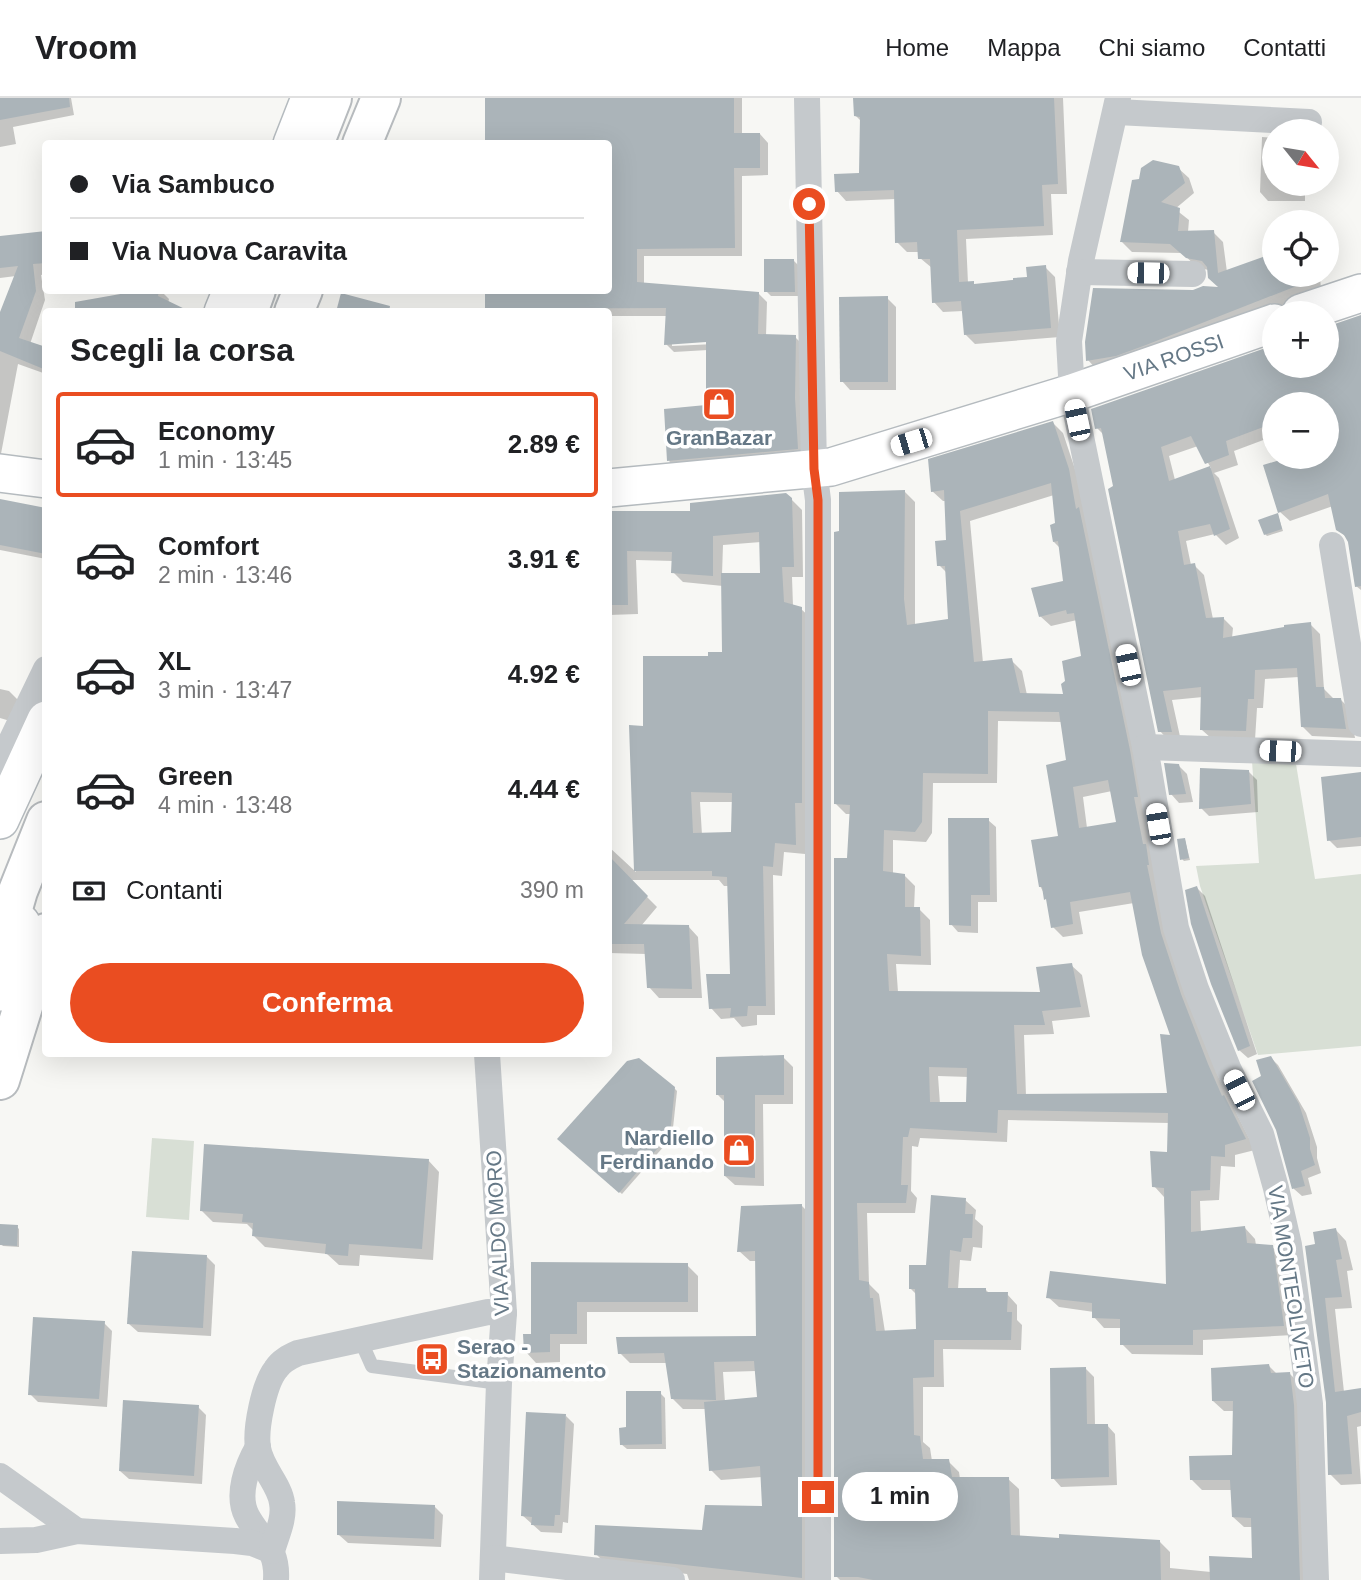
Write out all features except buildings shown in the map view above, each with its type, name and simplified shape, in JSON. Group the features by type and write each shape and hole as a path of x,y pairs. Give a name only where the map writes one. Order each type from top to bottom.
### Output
{"highway":[{"path":"316,140 332,98"},
{"path":"364,140 381,98"},
{"path":"0,953 18,891 42,831"},
{"path":"0,1080 42,946"}],"street":[{"path":"294,140 310,98"},
{"path":"334,140 350,98"},
{"path":"807,98 814,469 818,500 818,1580"},
{"path":"1118,105 1275,119"},
{"name":"VIA MONTEOLIVETO","path":"1118,105 1079,272 1069,341 1072,393 1145,747 1176,928 1196,989 1224,1057 1261,1134 1289,1245 1310,1404 1316,1580"},
{"path":"1079,272 1194,274"},
{"path":"1337,301 1361,293"},
{"name":"VIA ROSSI","path":"612,488 831,467 1072,393 1262,327"},
{"path":"0,473 42,478"},
{"path":"1332,545 1361,724"},
{"path":"0,764 42,677"},
{"path":"0,820 42,729"},
{"path":"1145,747 1361,754"},
{"path":"0,992 42,866"},
{"name":"VIA ALDO MORO","path":"487,1057 505,1313 499,1383 493,1569"},
{"path":"272,1551 282,1516 282,1503 280,1494 267,1474 258,1447 260,1417 268,1382 285,1359 298,1353 488,1312 505,1313"},
{"path":"258,1447 247,1466 243,1501 246,1515 272,1551 276,1565 275,1580"},
{"path":"0,1476 77,1531"},
{"path":"0,1541 36,1540 77,1531 235,1541 252,1543 272,1551"},
{"path":"493,1569 672,1580"}],"lane":[{"path":"360,1339 372,1366 499,1383"}],"shaded area":[{"path":"1252,761 1296,764 1315,879 1361,874 1361,1046 1258,1055 1200,886 1196,866 1259,863"},
{"path":"152,1138 194,1141 189,1220 146,1217"}],"place":[{"name":"GranBazar","path":"719,404"},
{"name":"Nardiello Ferdinando","path":"739,1150"},
{"name":"Serao - Stazionamento","path":"432,1359"}],"route":[{"path":"809,204 814,469 818,500 818,1497"}]}
